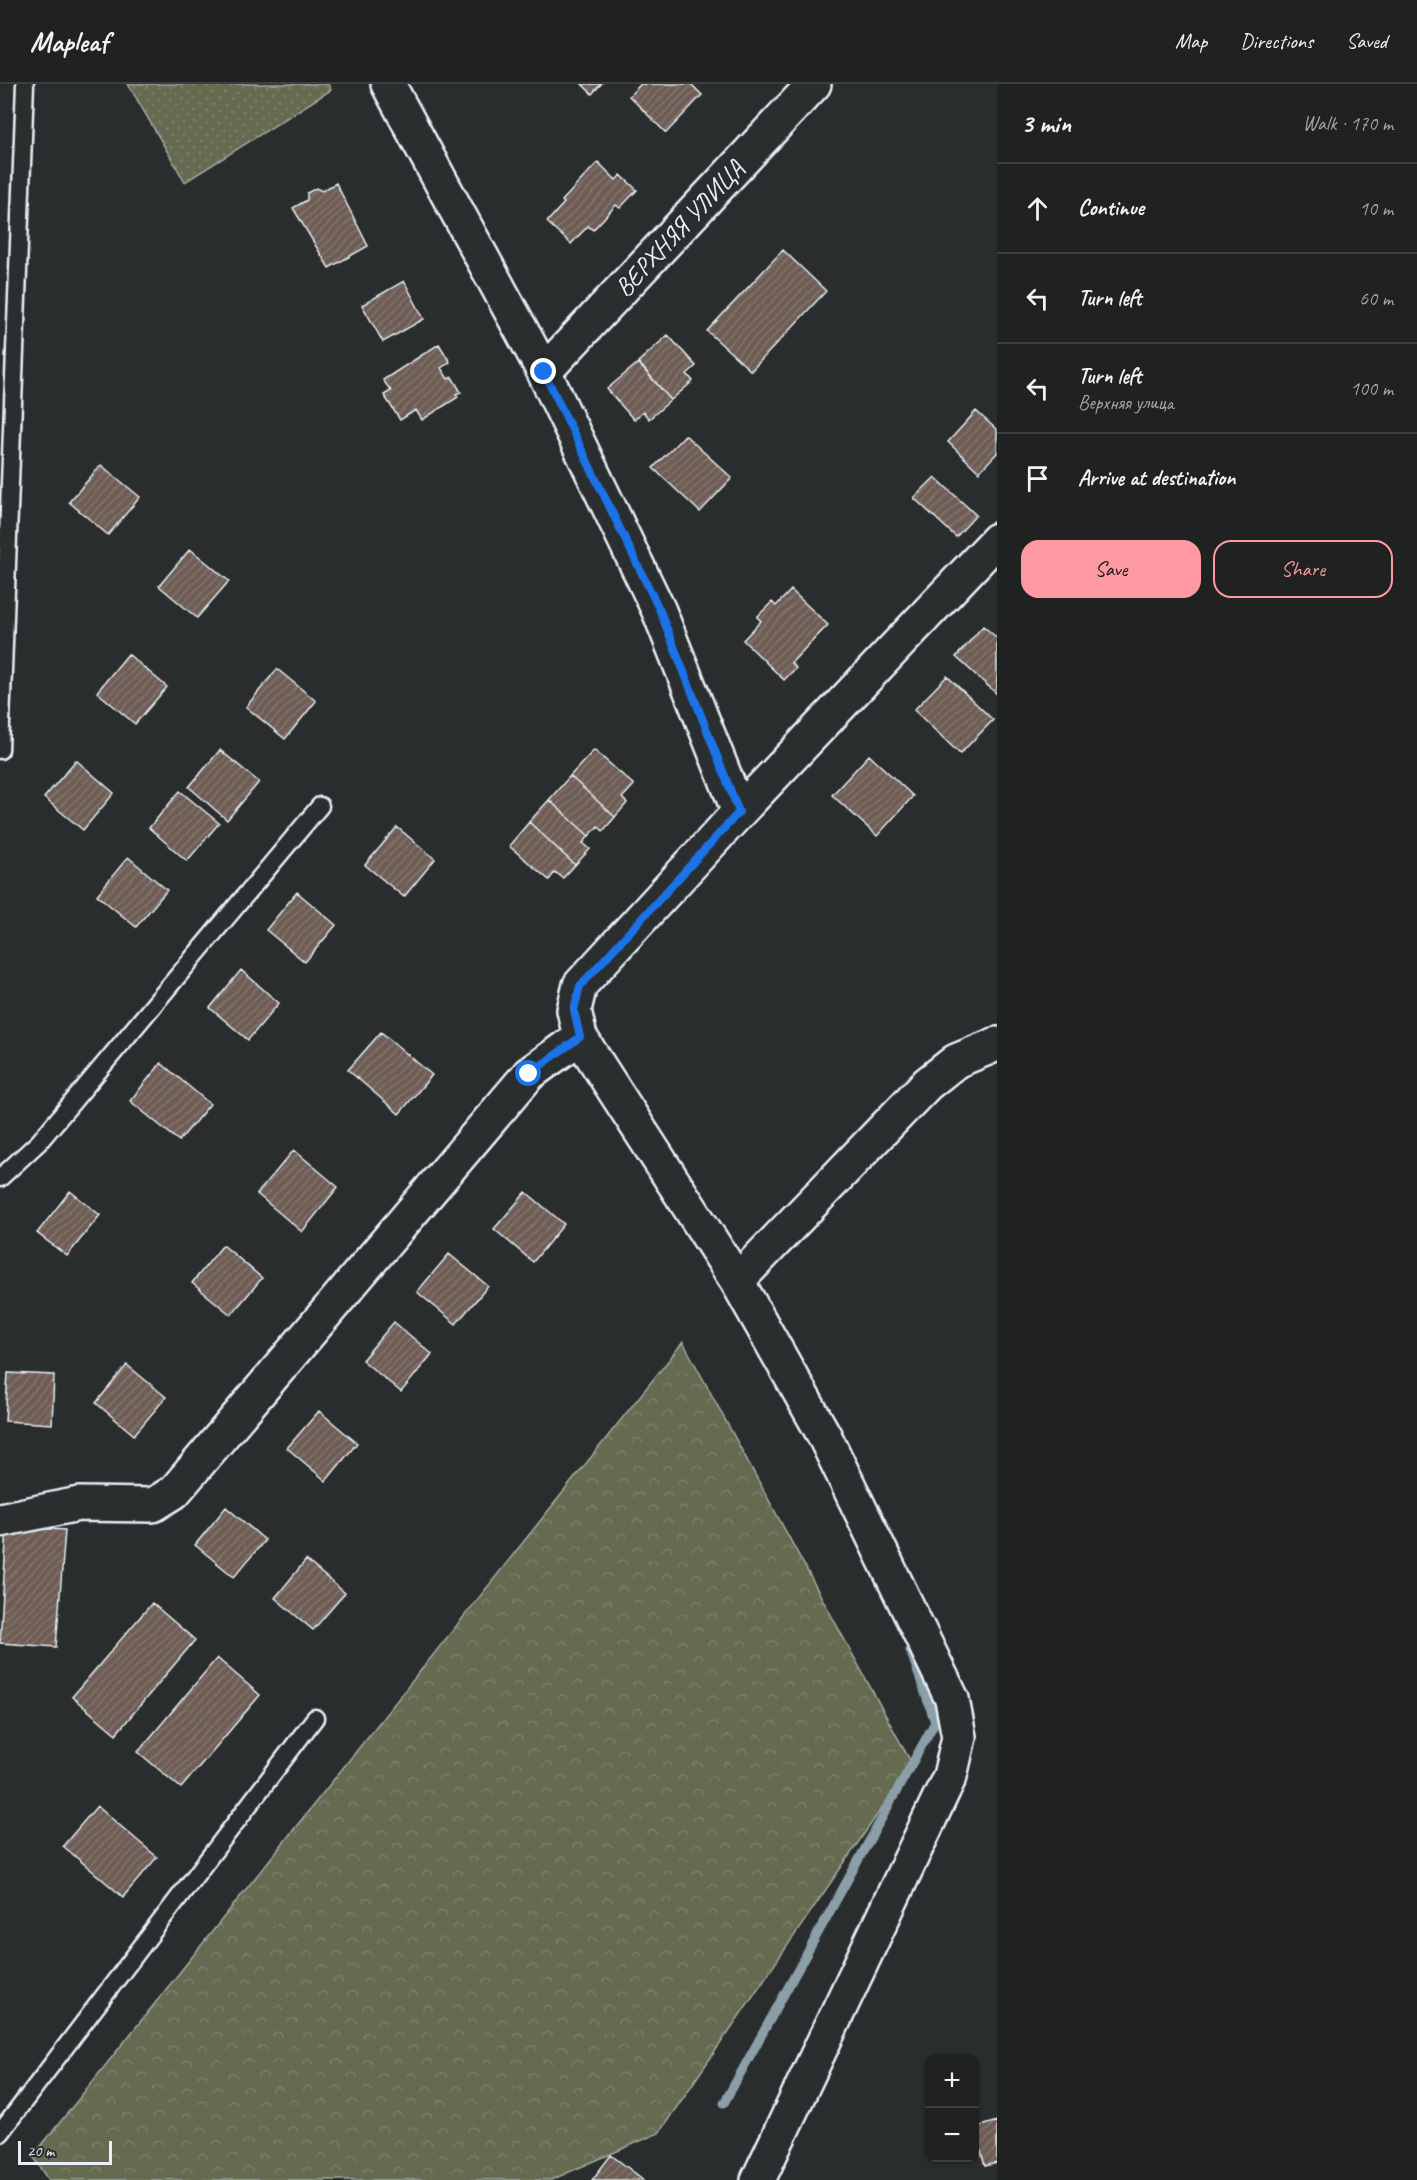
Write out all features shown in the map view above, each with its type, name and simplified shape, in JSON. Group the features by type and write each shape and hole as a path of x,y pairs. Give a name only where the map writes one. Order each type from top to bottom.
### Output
{"street":[{"path":"388,84 544,372 660,611 739,812"},
{"name":"ВЕРХНЯЯ УЛИЦА","path":"544,372 814,84"},
{"path":"758,2180 950,1776 959,1737 952,1699 834,1456 737,1281 580,1037 574,1010 580,986 739,812 997,540"},
{"path":"0,1520 79,1504 153,1505 174,1492 529,1074 580,1037"},
{"path":"737,1281 927,1084 956,1061 997,1044"}],"lane":[{"path":"0,750 25,84"},
{"path":"0,1178 39,1142 320,806"},
{"path":"0,2133 315,1718"}],"green space":[{"path":"128,84 328,84 331,90 185,182"},
{"path":"683,1342 912,1764 659,2133 551,2180 49,2180 33,2156"}],"building":[{"path":"582,84 601,84 592,94"},
{"path":"641,84 691,84 702,95 666,133 629,96"},
{"path":"598,162 616,180 621,175 637,190 620,208 616,205 593,230 588,226 571,244 547,222 564,203 562,201"},
{"path":"336,183 368,246 329,268 293,208 307,200 307,193 316,188 322,191"},
{"path":"783,250 826,291 751,371 707,331"},
{"path":"404,281 424,319 383,342 362,305"},
{"path":"668,335 696,366 687,374 693,381 671,400 638,362"},
{"path":"439,344 450,362 441,368 448,379 452,377 461,392 456,394 458,397 422,420 416,410 400,420 384,395 391,391 383,380"},
{"path":"638,363 671,400 649,419 643,412 634,420 607,389"},
{"path":"976,411 997,430 997,453 979,472 948,442"},
{"path":"685,435 732,478 700,512 653,468"},
{"path":"101,465 140,497 108,535 69,502"},
{"path":"935,477 976,515 956,537 914,498"},
{"path":"190,549 229,581 197,618 159,586"},
{"path":"791,590 828,625 791,663 796,668 784,680 743,640 761,621 757,617 772,602 776,606"},
{"path":"983,626 997,638 997,694 956,657"},
{"path":"128,654 167,687 135,724 97,692"},
{"path":"277,669 316,701 285,739 246,707"},
{"path":"947,676 993,720 960,754 914,710"},
{"path":"220,750 259,782 227,820 189,787"},
{"path":"594,750 634,785 622,798 627,803 615,817 570,776"},
{"path":"869,755 913,796 877,836 832,795"},
{"path":"76,760 114,793 83,830 44,798"},
{"path":"570,776 615,817 603,831 598,826 589,836 549,800"},
{"path":"180,791 219,823 187,861 149,828"},
{"path":"549,800 589,836 583,843 590,849 575,865 529,822"},
{"path":"529,822 575,865 563,878 555,872 549,880 509,846"},
{"path":"397,827 435,859 404,897 365,865"},
{"path":"128,857 167,890 136,927 97,895"},
{"path":"297,892 336,925 305,962 266,930"},
{"path":"241,970 279,1003 248,1040 210,1008"},
{"path":"381,1032 432,1075 399,1114 348,1070"},
{"path":"161,1063 210,1104 179,1141 130,1101"},
{"path":"294,1150 338,1187 302,1232 257,1194"},
{"path":"70,1191 100,1215 67,1256 37,1233"},
{"path":"526,1192 564,1224 533,1262 494,1229"},
{"path":"223,1245 262,1278 231,1315 192,1283"},
{"path":"449,1254 488,1286 456,1324 417,1292"},
{"path":"394,1322 432,1354 401,1392 362,1360"},
{"path":"127,1365 166,1397 134,1435 96,1403"},
{"path":"8,1373 54,1375 52,1424 5,1421"},
{"path":"319,1411 357,1443 326,1481 287,1448"},
{"path":"226,1507 265,1540 234,1577 195,1545"},
{"path":"7,1526 65,1530 56,1647 0,1643"},
{"path":"306,1560 345,1593 313,1630 275,1598"},
{"path":"152,1603 195,1640 116,1734 72,1697"},
{"path":"217,1658 260,1695 181,1788 138,1752"},
{"path":"97,1806 157,1857 123,1897 63,1846"},
{"path":"997,2121 997,2163 985,2166 979,2145 979,2126"},
{"path":"611,2155 644,2180 592,2180"}],"waterway":[{"path":"724,2103 935,1722 910,1650"}],"route":[{"path":"529,1074 580,1037 574,1010 580,986 739,812 660,611 544,372"}]}
